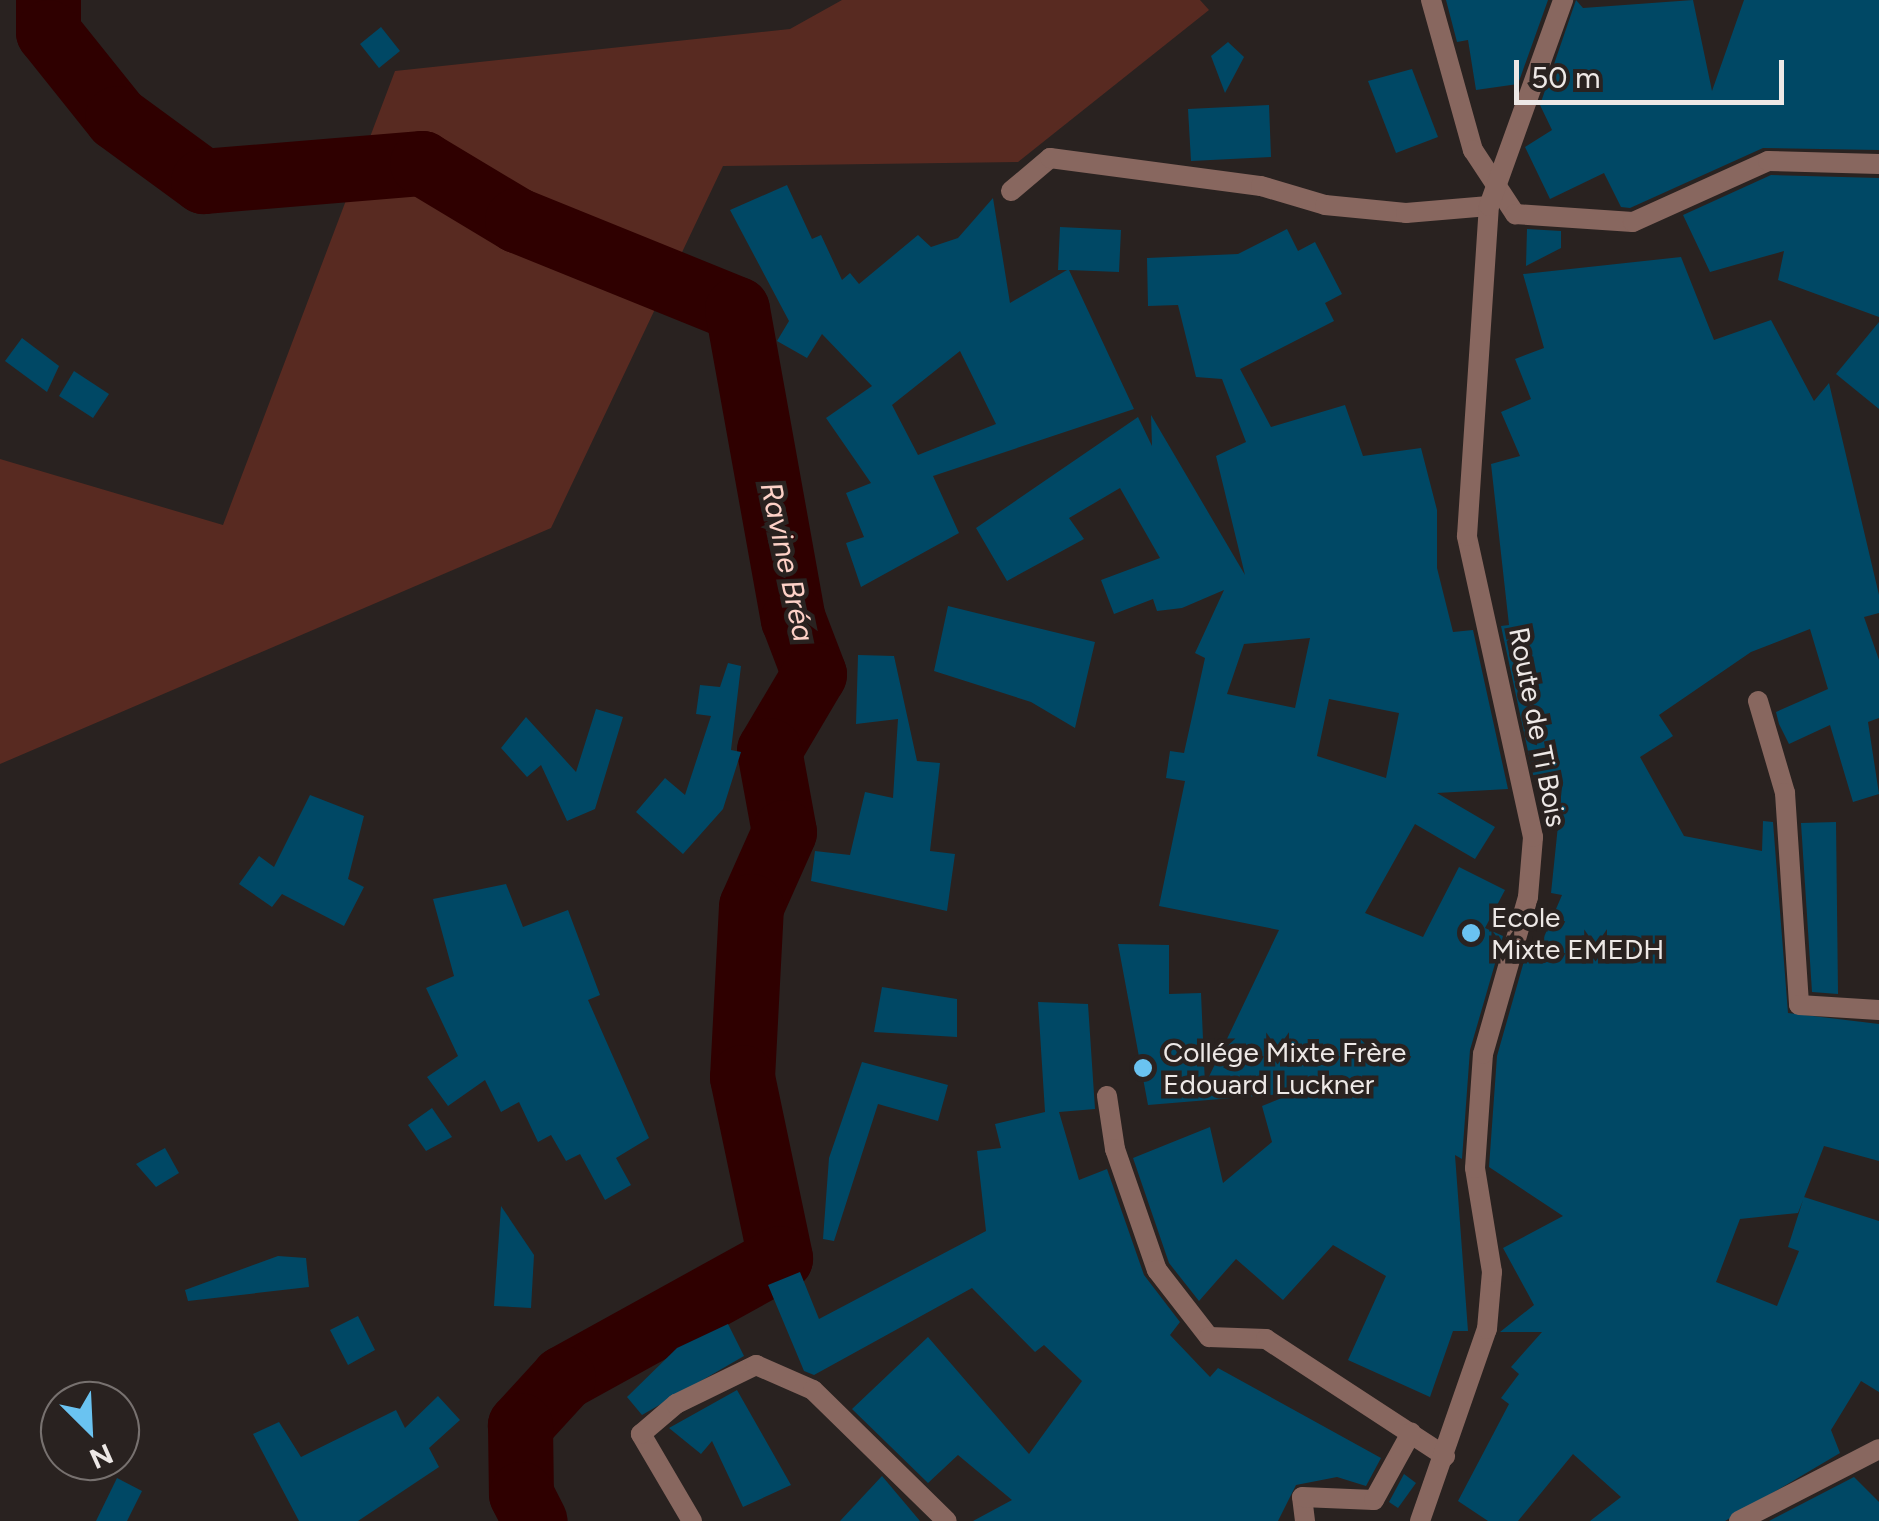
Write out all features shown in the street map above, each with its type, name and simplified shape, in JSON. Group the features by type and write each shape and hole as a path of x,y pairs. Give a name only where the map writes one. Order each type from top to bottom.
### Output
{"street":[{"path":"1431,0 1491,199"},
{"name":"Route de Ti Bois","path":"1420,1521 1487,1329 1492,1272 1475,1168 1482,1054 1528,897 1533,837 1467,536 1491,199 1563,0"},
{"path":"1011,190 1050,158 1261,186 1325,206 1406,213 1491,199 1516,214 1633,222 1768,161 1879,164"},
{"path":"1758,701 1786,792 1799,1005 1879,1010"},
{"path":"1108,1096 1115,1149 1156,1270 1209,1337 1266,1340 1445,1456"},
{"path":"692,1521 641,1434 676,1404 756,1365 813,1390 947,1521"},
{"path":"1305,1521 1302,1497 1374,1500 1410,1434"},
{"path":"1739,1521 1879,1449"}],"shaded area":[{"path":"842,0 1200,0 1209,10 1018,162 723,166 551,528 0,764 0,459 223,525 395,71 790,29"}],"building":[{"path":"1446,0 1548,0 1518,84 1476,90 1468,40 1457,42"},
{"path":"1576,0 1583,8 1693,0 1712,91 1744,0 1879,0 1879,150 1763,148 1630,208 1621,207 1604,173 1550,199 1525,147 1552,130 1540,105"},
{"path":"381,27 400,51 379,68 360,44"},
{"path":"1228,42 1244,57 1225,93 1211,56"},
{"path":"1412,69 1438,137 1396,153 1368,81"},
{"path":"1269,105 1271,157 1191,161 1188,109"},
{"path":"1771,175 1879,178 1879,317 1778,280 1784,251 1710,272 1683,215"},
{"path":"787,185 812,239 821,235 842,280 850,273 859,284 918,235 931,247 958,238 993,198 1010,303 1067,270 1058,270 1060,227 1121,230 1119,272 1069,270 1134,409 933,476 959,533 861,587 846,543 864,537 846,493 871,483 826,418 872,386 822,334 807,358 777,341 789,321 730,210","holes":["960,351 996,424 918,455 892,405"]},
{"path":"1287,229 1298,251 1315,242 1342,294 1325,303 1334,321 1240,369 1271,427 1345,405 1363,456 1421,448 1437,510 1437,568 1453,632 1473,630 1508,789 1437,793 1495,827 1475,859 1415,824 1365,913 1423,937 1459,867 1505,890 1485,928 1503,936 1470,1050 1462,1159 1455,1155 1468,1331 1453,1331 1430,1397 1348,1360 1386,1276 1333,1245 1283,1300 1236,1259 1199,1301 1169,1263 1133,1158 1210,1127 1223,1183 1272,1142 1262,1106 1294,1093 1148,1105 1118,944 1169,945 1169,994 1201,993 1205,1085 1279,930 1159,906 1185,781 1166,778 1170,751 1184,753 1205,658 1195,653 1224,590 1182,608 1157,611 1153,599 1114,614 1101,580 1160,558 1120,488 1069,518 1084,539 1007,581 976,528 1138,417 1152,446 1151,415 1245,575 1216,456 1246,442 1222,379 1196,377 1178,305 1148,306 1147,258 1238,254","holes":["1310,638 1295,708 1227,694 1244,644","1329,699 1399,713 1386,778 1317,756"]},
{"path":"1527,229 1561,231 1561,248 1526,266"},
{"path":"1681,257 1714,340 1771,320 1814,401 1829,383 1879,595 1879,613 1864,617 1879,660 1879,718 1868,722 1879,794 1853,802 1830,725 1789,744 1779,724 1776,712 1828,689 1810,629 1751,652 1659,715 1673,736 1640,757 1684,836 1762,851 1763,821 1773,822 1788,1013 1879,1024 1879,1161 1824,1146 1804,1197 1879,1221 1879,1392 1861,1381 1831,1430 1840,1453 1725,1521 1590,1521 1621,1497 1573,1454 1518,1521 1488,1521 1458,1501 1509,1404 1501,1398 1519,1374 1511,1367 1542,1332 1500,1332 1534,1305 1503,1248 1563,1216 1489,1167 1497,1056 1528,947 1538,951 1562,895 1551,893 1562,787 1536,788 1501,626 1509,625 1491,464 1520,456 1501,412 1531,399 1515,359 1544,348 1523,274","holes":["1803,1200 1788,1247 1799,1251 1777,1306 1716,1282 1740,1219 1798,1213"]},
{"path":"1879,322 1879,409 1836,374"},
{"path":"22,338 59,366 47,392 5,361"},
{"path":"74,371 109,394 93,418 59,396"},
{"path":"948,606 1095,642 1075,728 1031,702 934,671"},
{"path":"858,655 894,656 917,761 940,763 930,851 955,854 947,911 811,881 815,851 850,855 865,792 893,798 898,719 856,724"},
{"path":"728,663 741,666 731,750 741,752 723,809 683,854 636,812 665,778 685,795 711,716 696,714 700,685 720,687"},
{"path":"596,709 623,717 595,809 567,821 541,765 527,777 501,748 526,717 576,772"},
{"path":"310,795 364,816 348,879 364,887 344,926 282,894 272,907 239,884 259,856 274,867"},
{"path":"1836,822 1838,994 1812,992 1801,823"},
{"path":"506,884 523,927 568,910 600,995 588,1000 649,1138 616,1158 631,1185 605,1200 580,1154 566,1161 551,1135 538,1142 519,1102 501,1112 485,1080 448,1106 427,1077 458,1056 426,988 454,976 433,899"},
{"path":"882,987 957,999 957,1037 874,1032"},
{"path":"1038,1002 1088,1004 1095,1109 1059,1112 1079,1180 1107,1169 1144,1275 1180,1322 1170,1335 1210,1377 1218,1368 1381,1458 1366,1486 1337,1477 1296,1485 1278,1521 973,1521 1012,1500 958,1455 928,1483 852,1409 928,1337 1029,1454 1082,1381 1044,1345 1035,1352 972,1288 814,1375 804,1371 768,1285 800,1272 819,1319 986,1231 977,1151 1001,1148 995,1124 1045,1112"},
{"path":"862,1062 948,1085 938,1121 878,1104 834,1241 823,1239 829,1158"},
{"path":"432,1108 452,1137 426,1151 408,1125"},
{"path":"165,1148 179,1173 156,1187 136,1164"},
{"path":"501,1206 534,1255 531,1308 494,1306"},
{"path":"278,1256 306,1258 309,1287 188,1301 185,1290"},
{"path":"358,1316 375,1350 348,1365 330,1330"},
{"path":"728,1324 744,1356 642,1415 627,1397 677,1348"},
{"path":"737,1390 791,1485 743,1507 712,1441 701,1454 669,1428"},
{"path":"438,1396 460,1420 429,1448 439,1467 358,1521 299,1521 253,1434 279,1422 301,1457 396,1410 405,1428"},
{"path":"1404,1474 1416,1483 1398,1508 1389,1502"},
{"path":"882,1476 920,1521 840,1521"},
{"path":"1854,1477 1879,1502 1879,1521 1769,1521"},
{"path":"116,1481 142,1491 127,1521 96,1521"}],"waterway":[{"name":"Ravine Bréa","path":"48,0 48,32 117,118 203,181 422,163 517,220 737,309 793,619 814,674 769,750 784,832 751,906 742,1077 780,1258 563,1378 520,1425 521,1494 535,1521"}],"place":[{"name":"Ecole Mixte EMEDH","path":"1471,933"},
{"name":"Collége Mixte Frère Edouard Luckner","path":"1143,1068"}]}
